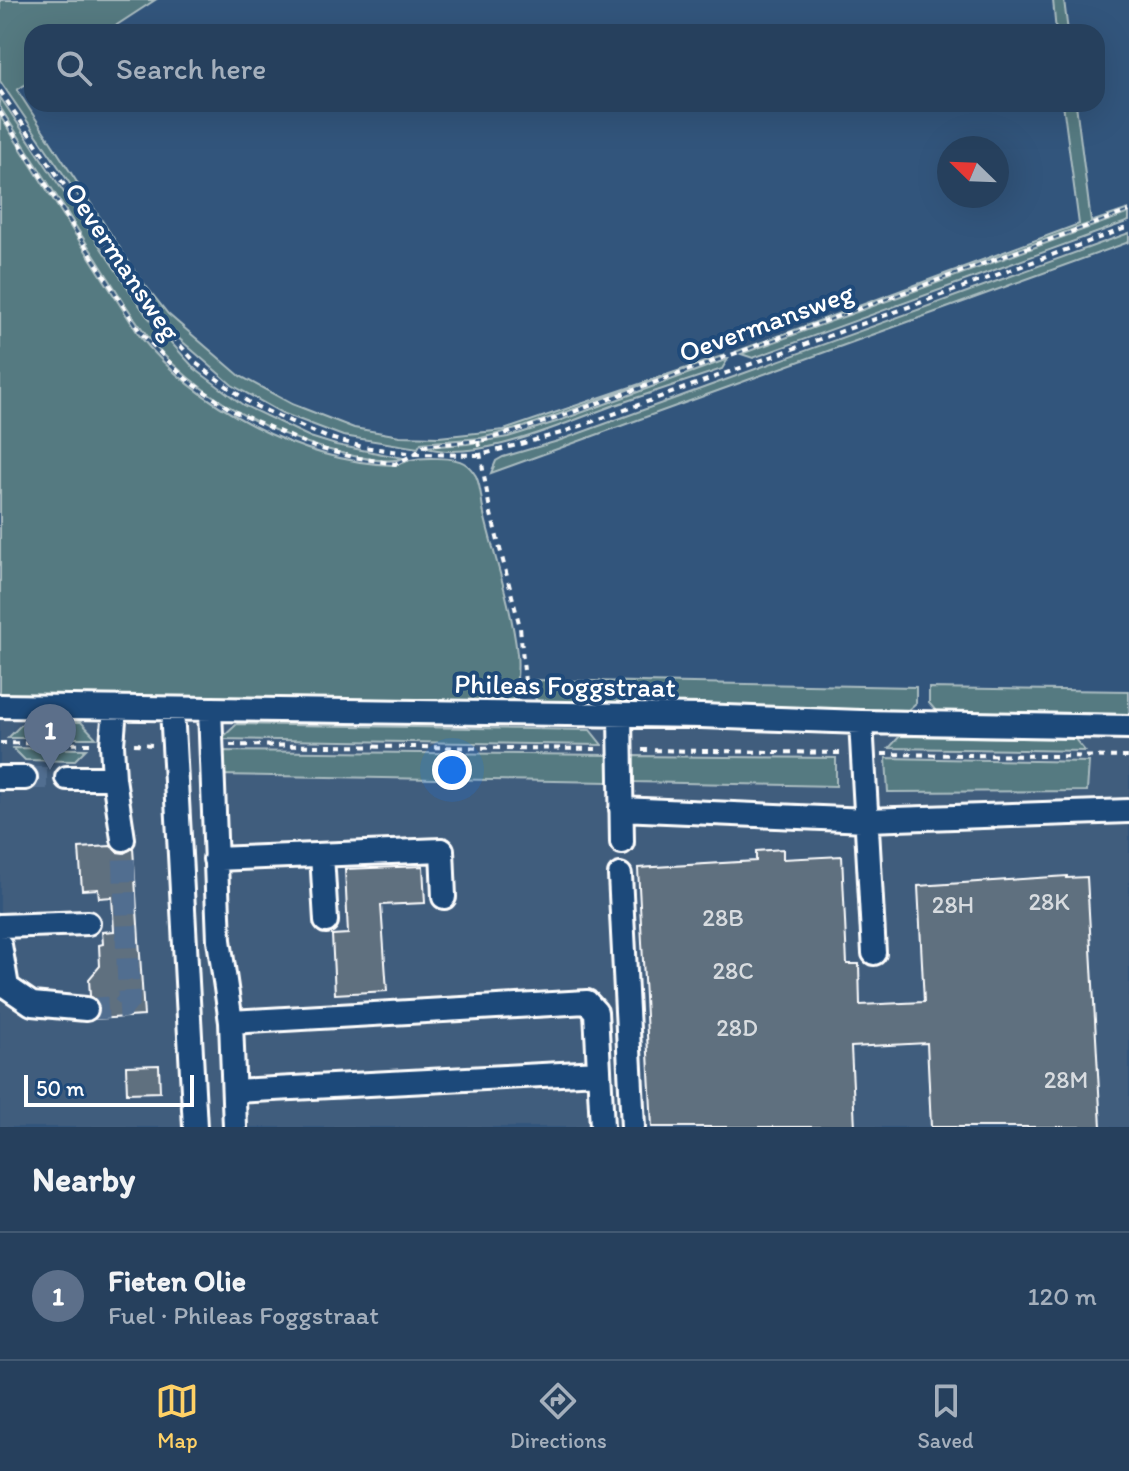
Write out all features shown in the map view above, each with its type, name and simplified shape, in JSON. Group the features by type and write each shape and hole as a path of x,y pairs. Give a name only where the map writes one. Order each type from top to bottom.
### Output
{"street":[{"name":"Phileas Foggstraat","path":"0,706 1129,727"},
{"path":"115,708 112,744 114,778 123,839"},
{"path":"172,709 195,1127"},
{"path":"210,710 219,940 231,1022 235,1127"},
{"path":"620,716 622,842"},
{"path":"861,722 874,953"},
{"path":"0,778 25,778"},
{"path":"67,778 114,778"},
{"path":"621,809 867,820 1129,811"},
{"path":"215,859 442,850 444,897"},
{"path":"322,855 326,921"},
{"path":"620,875 633,1127"},
{"path":"0,926 88,923"},
{"path":"0,945 7,987 32,1004 86,1009"},
{"path":"231,1022 587,1002 596,1012 602,1127"},
{"path":"234,1091 599,1072"}],"path":[{"name":"Oevermansweg","path":"0,91 152,314 197,364 251,404 290,423 363,447 415,454 480,455 561,433 1129,227"},
{"name":"Oevermansweg","path":"0,112 140,332 186,379 233,411 314,447 395,464 415,454 423,446 478,441 551,420 1129,211"},
{"path":"478,441 490,510 520,627 527,715"},
{"path":"0,743 174,745"},
{"path":"210,745 1129,757"}],"shaded area":[{"path":"0,711 1129,734 1129,1127 0,1127"}],"green space":[{"path":"0,0 155,0 118,24 24,24 24,85 17,90 24,101 24,112 31,112 138,276 168,314 240,376 292,404 354,428 400,436 439,437 504,430 725,355 524,427 481,438 421,443 418,448 343,436 282,413 232,385 176,336 0,81"},
{"path":"1053,0 1064,0 1067,24 1055,24"},
{"path":"0,97 146,315 195,369 243,405 310,437 403,458 387,461 365,458 285,435 225,404 173,364 152,342 126,305 0,107"},
{"path":"1064,112 1077,112 1091,222 1129,209 735,352 1079,224"},
{"path":"0,116 139,335 190,385 253,426 323,453 393,465 415,459 446,459 460,461 471,469 479,486 511,619 518,660 516,696 508,703 0,694"},
{"path":"1129,213 1129,221 753,358 741,354"},
{"path":"1129,233 1129,242 491,473 496,461 503,457 558,441"},
{"path":"728,359 722,369 520,439 469,450 445,451 424,447 508,437"},
{"path":"534,680 916,687 916,703 908,710 540,704 533,696"},
{"path":"929,688 1129,691 1129,714 936,711 929,703"},
{"path":"25,721 81,722 96,738 8,738"},
{"path":"237,724 590,730 602,745 221,739"},
{"path":"900,736 1075,739 1085,751 889,748"},
{"path":"13,748 86,749 74,761 25,760"},
{"path":"218,751 609,755 609,782 218,775"},
{"path":"632,756 836,758 836,786 633,782"},
{"path":"886,758 1089,762 1087,791 888,792"}],"building":[{"path":"111,846 117,852 124,853 133,848 144,1016 95,1019 100,1010 98,1002 90,996 89,979 100,966 102,932 114,931 112,897 99,898 98,889 82,890 79,848"},
{"path":"783,849 783,859 842,856 847,964 859,964 860,1005 924,1002 918,886 1087,877 1101,1127 931,1127 927,1043 851,1047 855,1127 652,1127 638,868 756,861 756,851"},
{"path":"423,866 425,903 381,905 387,991 335,994 332,935 348,934 345,869"},
{"path":"159,1065 160,1092 127,1093 126,1066"}],"tunnel":[{"path":"25,778 67,778"},
{"path":"86,1009 123,1007 129,1000 123,839"}],"place":[{"name":"Fieten Olie","path":"50,770"}]}
